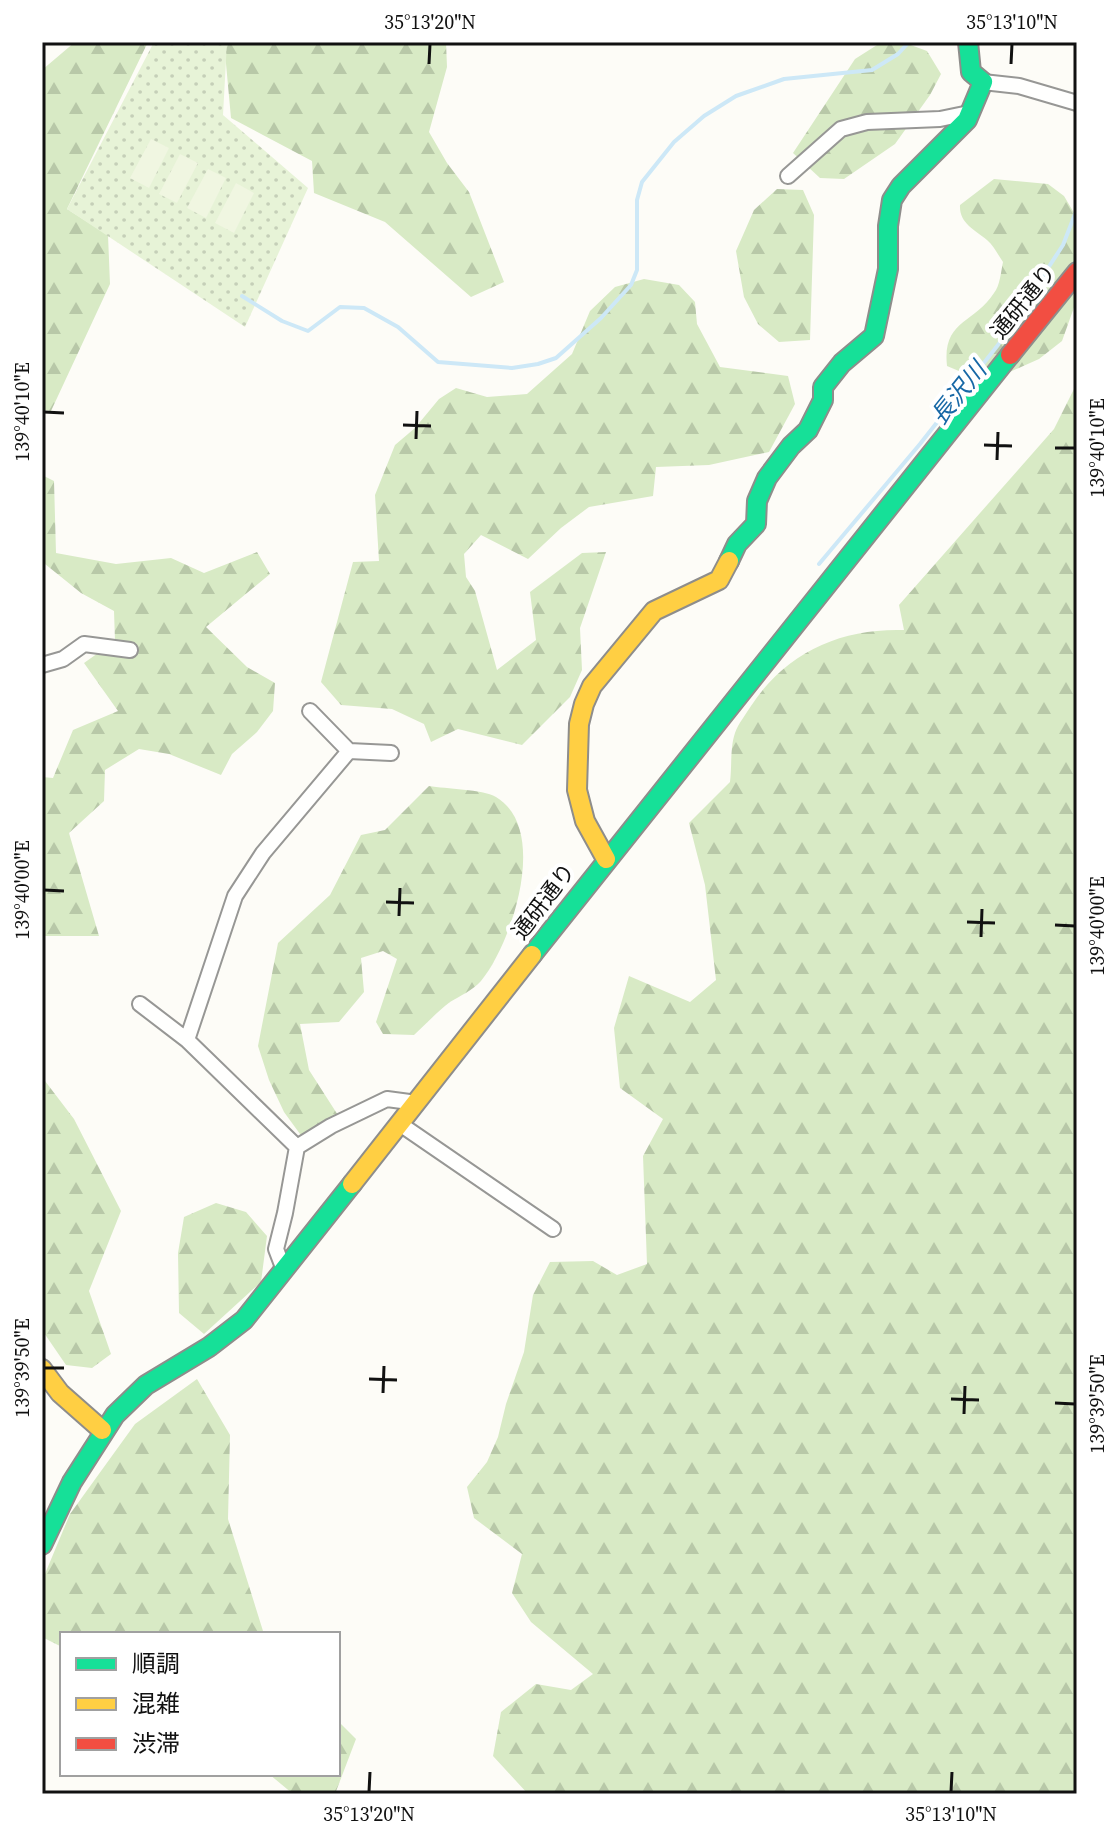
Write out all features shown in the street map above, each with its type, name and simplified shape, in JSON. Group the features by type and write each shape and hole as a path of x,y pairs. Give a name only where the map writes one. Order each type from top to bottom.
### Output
{"street":[{"path":"968,42 971,72 983,82 1019,86 1077,103"},
{"path":"606,859 585,821 577,790 579,724 592,686 654,611 719,580 737,544 756,524 757,501 767,478 791,446 808,430 823,400 823,387 842,363 874,336 888,269 888,226 892,200 901,186 967,120 983,82"},
{"path":"788,176 841,129 867,122 940,119 969,113"},
{"name":"通研通り","path":"42,1545 102,1430 144,1387 231,1334 417,1103 606,859 1077,272"},
{"path":"42,665 63,659 84,644 130,650"},
{"path":"310,711 349,751 391,753"},
{"path":"187,1040 235,896 263,853 349,751"},
{"path":"140,1004 187,1040 297,1147"},
{"path":"284,1270 276,1249 297,1147 331,1126 387,1099 417,1103"},
{"path":"400,1124 553,1229"},
{"path":"42,1369 60,1393 102,1430"}],"green space":[{"path":"75,42 148,42 67,209 108,235 110,284 51,411 42,410 42,70"},
{"path":"154,42 227,42 223,115 308,188 245,327 67,209"},
{"path":"224,42 446,42 447,67 429,132 469,192 504,282 471,297 385,222 314,193 312,161 231,118"},
{"path":"908,44 927,51 941,74 930,95 895,144 844,179 820,178 793,153 855,59 877,45"},
{"path":"151,139 169,148 149,188 130,178"},
{"path":"180,154 198,163 177,203 159,194"},
{"path":"208,169 226,178 206,218 187,208"},
{"path":"994,179 1048,184 1064,196 1077,218 1077,299 1062,341 1039,359 994,379 966,374 947,366 947,351 954,331 986,303 999,282 1003,262 989,242 965,221 960,211 960,205"},
{"path":"236,183 254,193 234,233 215,223"},
{"path":"777,189 803,190 814,215 810,340 779,342 758,324 744,297 736,251 754,210"},
{"path":"644,279 679,285 695,302 697,324 720,367 788,376 795,404 769,452 709,465 656,467 653,496 589,507 528,559 481,535 464,554 466,577 475,591 497,670 536,640 530,592 582,553 606,552 580,628 582,670 570,697 522,745 458,729 431,742 424,724 392,709 341,705 321,682 353,562 379,561 375,495 395,445 415,428 439,399 456,388 487,397 527,394 572,354 590,311 615,287"},
{"path":"1077,383 1077,1794 528,1794 493,1756 501,1712 536,1684 571,1690 593,1674 531,1622 512,1593 522,1554 474,1518 467,1487 487,1462 498,1437 524,1352 533,1295 550,1262 593,1261 617,1275 647,1264 643,1156 663,1119 620,1088 614,1028 629,976 690,1002 716,980 705,885 689,823 730,782 732,744 740,723 765,687 781,671 817,647 858,633 904,630 899,605 1054,429"},
{"path":"42,475 54,481 56,553 116,564 171,558 204,573 257,552 270,574 206,627 247,667 275,683 273,711 257,732 232,754 221,775 169,754 139,749 105,770 104,801 69,833 99,936 42,936 42,777 53,778 73,730 118,711 84,663 115,641 114,611 81,593 45,564 42,568"},
{"path":"429,786 490,794 512,813 521,834 523,859 514,915 493,963 481,981 445,1006 414,1035 383,1034 376,1022 397,959 383,951 361,958 364,992 339,1022 300,1024 309,1070 343,1123 321,1142 300,1134 284,1112 258,1046 278,943 330,895 361,835 385,830"},
{"path":"42,1077 74,1119 121,1211 89,1291 111,1354 92,1368 66,1365 42,1330"},
{"path":"216,1203 246,1212 267,1236 261,1282 204,1334 179,1313 178,1253 184,1217"},
{"path":"197,1379 230,1435 228,1519 263,1631 266,1632 60,1632 60,1646 42,1637 42,1581 70,1514 135,1424"},
{"path":"340,1723 356,1739 335,1794 293,1794 271,1776 340,1776"}],"waterway":[{"path":"242,296 282,321 308,331 340,307 364,308 398,327 438,362 512,368 556,358 601,318 631,285 637,270 637,200 642,182 674,142 704,116 736,96 784,79 872,70 898,54 909,42"},
{"name":"長沢川","path":"819,564 998,345 1063,245 1077,209"}],"traffic: fast":[{"path":"729,561 737,544 756,524 757,501 767,478 791,446 808,430 823,400 823,387 842,363 874,336 888,269 888,226 892,200 901,186 967,120 983,82 971,72 968,42"},
{"path":"532,955 1010,355"},
{"path":"42,1545 72,1482 115,1415 146,1385 209,1347 244,1320 352,1184"}],"traffic: slow":[{"path":"606,859 585,821 577,790 579,724 584,704 592,686 654,611 719,580 729,561"},
{"path":"352,1184 532,955"},
{"path":"42,1369 60,1393 102,1430"}],"traffic: jam":[{"path":"1010,355 1077,272"}]}
